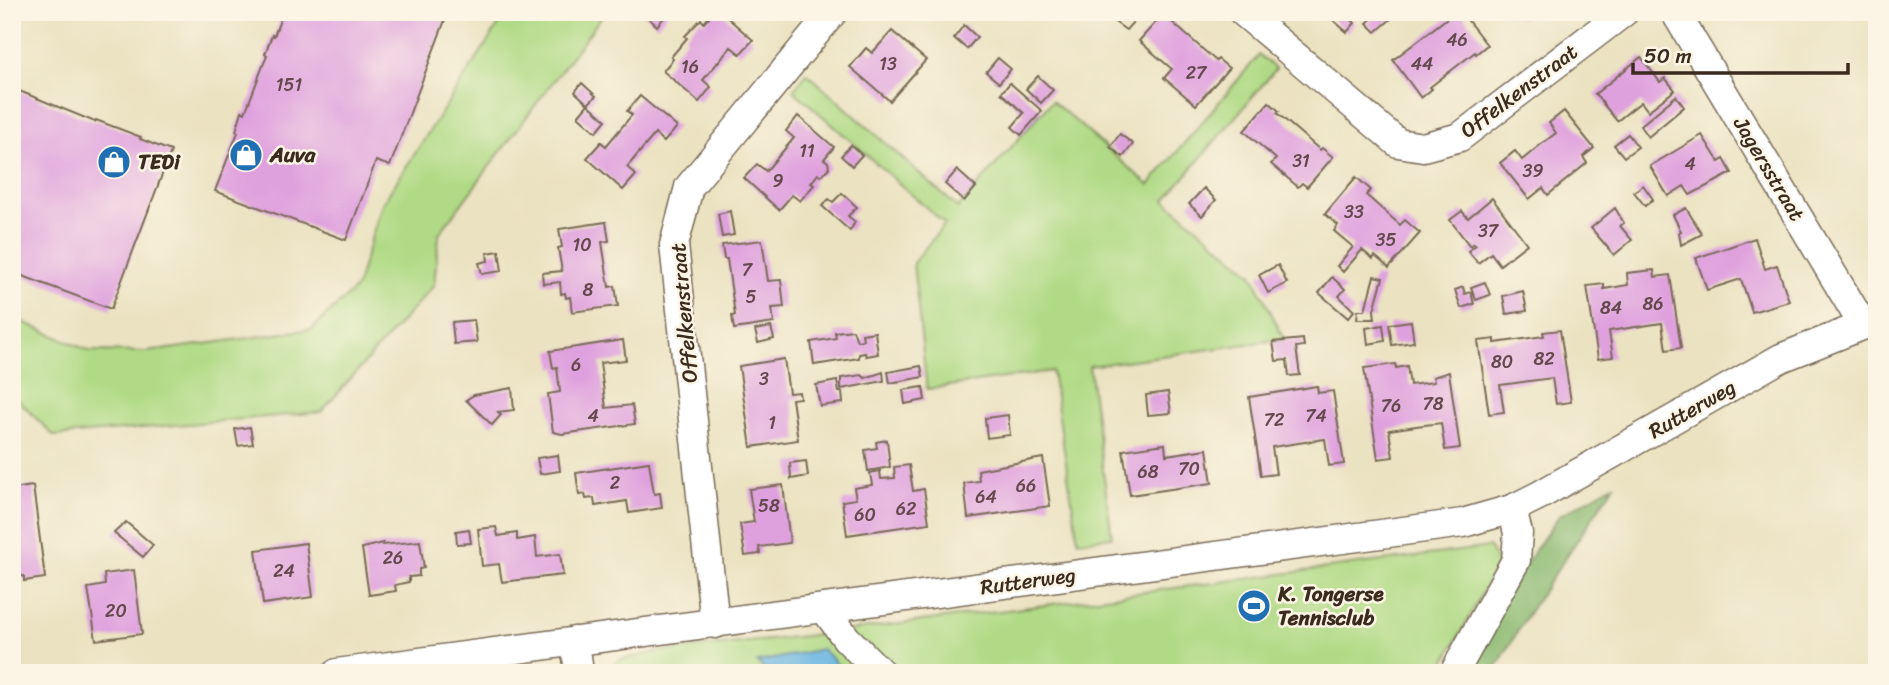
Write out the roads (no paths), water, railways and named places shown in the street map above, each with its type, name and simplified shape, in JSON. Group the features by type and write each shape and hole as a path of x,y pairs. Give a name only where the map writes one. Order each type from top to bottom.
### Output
{"street":[{"name":"Offelkenstraat","path":"715,624 674,245 689,187 833,12"},
{"name":"Offelkenstraat","path":"1243,12 1398,143 1423,146 1460,137 1624,12"},
{"name":"Jagersstraat","path":"1675,12 1870,322"},
{"name":"Rutterweg","path":"337,673 1462,523 1512,509 1782,358 1870,322"},
{"path":"1454,673 1516,559 1518,533 1512,509"},
{"path":"824,608 846,638 881,673"},
{"path":"575,641 579,673"}],"water":[{"path":"822,649 846,673 768,673 757,662"}],"place":[{"name":"Auva","path":"246,155"},
{"name":"TEDi","path":"114,162"},
{"name":"K. Tongerse Tennisclub","path":"1254,606"}]}
